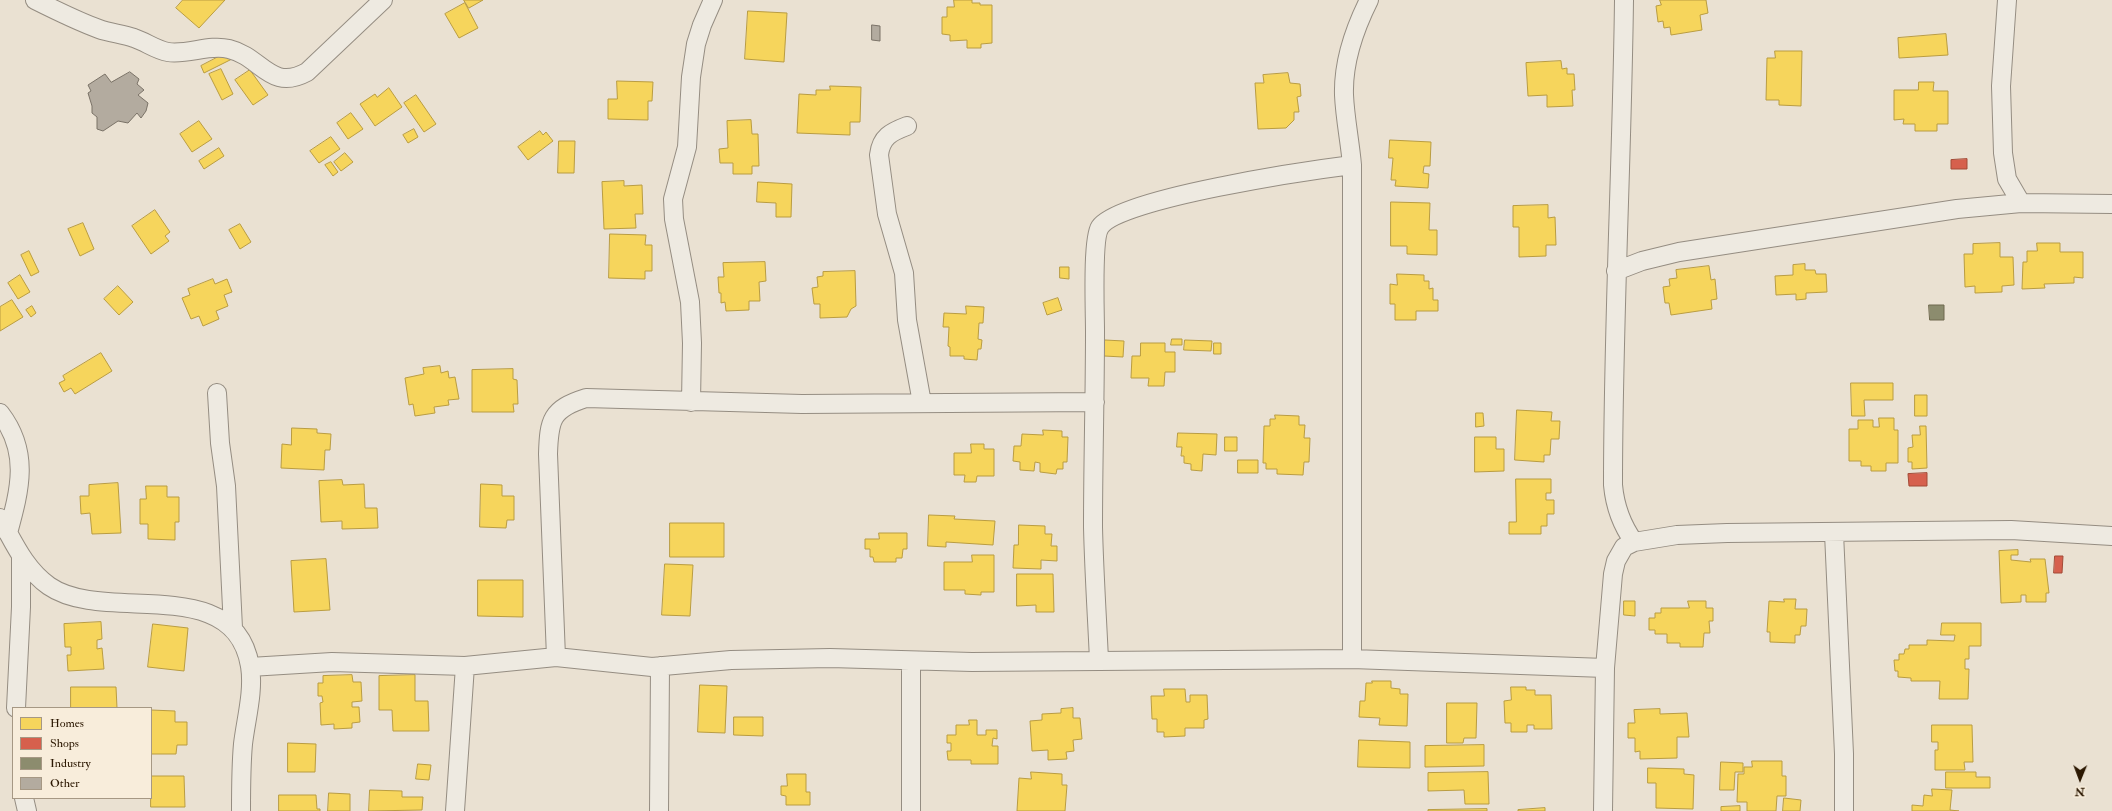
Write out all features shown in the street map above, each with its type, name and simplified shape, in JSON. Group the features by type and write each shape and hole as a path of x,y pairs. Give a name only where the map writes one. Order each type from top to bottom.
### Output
{"street":[{"path":"34,0 87,25 134,38 165,52 181,54 222,48 234,51 276,77 288,79 296,78 308,72 383,0"},
{"path":"691,402 692,343 690,302 674,219 673,199 687,147 691,76 696,44 702,24 713,0"},
{"path":"1352,659 1352,165 1344,94 1347,65 1354,36 1369,0"},
{"path":"1624,0 1623,80 1616,271 1612,485 1621,522 1634,542"},
{"path":"2006,0 2001,86 2003,153 2007,179 2021,203"},
{"path":"907,126 884,138 880,146 879,155 888,214 904,273 907,320 922,403"},
{"path":"1099,660 1094,528 1096,238 1100,227 1110,218 1124,211 1160,200 1291,173 1352,165"},
{"path":"1616,271 1642,260 1679,252 1957,209 2021,203 2112,204"},
{"path":"217,393 220,443 226,486 233,628"},
{"path":"556,657 548,454 549,428 556,414 569,404 586,398 691,402 1095,402"},
{"path":"0,413 16,439 19,457 19,487 4,525 21,557 31,570 49,586 63,593 81,599 188,608 220,619 233,628 242,639 250,667 249,703 241,769 241,811"},
{"path":"1603,811 1604,668 1613,574 1616,560 1624,547 1634,542 1677,535 1727,533 2011,530 2112,536"},
{"path":"1834,533 1844,754 1844,811"},
{"path":"16,707 21,607 21,557"},
{"path":"250,667 332,662 465,666 556,657 641,667 782,658 1015,662 1099,660 1189,662 1352,659 1604,668"},
{"path":"911,811 912,661"},
{"path":"455,811 465,666"},
{"path":"658,811 660,666"},
{"path":"24,799 27,811"}],"building: Homes":[{"path":"183,0 225,0 199,28 176,8"},
{"path":"464,0 483,0 469,8"},
{"path":"954,0 972,0 972,3 980,3 980,5 992,5 992,43 981,44 981,48 967,48 967,40 950,41 950,35 942,34 942,17 947,17 947,7 954,7"},
{"path":"1660,0 1706,0 1708,13 1700,15 1702,30 1671,35 1670,27 1664,28 1663,21 1658,22 1656,6 1661,5"},
{"path":"465,3 478,28 459,38 445,14"},
{"path":"748,11 787,13 784,62 745,59"},
{"path":"1946,34 1948,55 1899,58 1898,38"},
{"path":"1775,51 1802,51 1801,106 1779,105 1779,100 1766,100 1767,58 1775,58"},
{"path":"228,52 232,59 204,73 201,66"},
{"path":"1561,61 1562,69 1567,68 1567,74 1574,74 1575,90 1572,90 1573,106 1547,107 1547,95 1528,96 1526,63"},
{"path":"221,69 233,94 222,100 209,74"},
{"path":"250,70 268,95 253,105 235,80"},
{"path":"1288,73 1290,83 1300,84 1301,96 1297,97 1299,112 1294,112 1294,120 1286,128 1258,129 1255,83 1264,83 1263,75"},
{"path":"617,81 653,82 652,101 648,101 648,120 608,119 608,99 617,99"},
{"path":"1919,82 1934,82 1933,91 1948,91 1948,124 1937,124 1937,131 1915,131 1915,124 1903,124 1904,119 1894,120 1894,90 1918,90"},
{"path":"830,86 861,87 860,122 850,122 850,135 797,133 799,94 816,95 816,90 830,90"},
{"path":"389,88 402,107 375,126 360,104 375,94 377,97"},
{"path":"416,95 436,124 424,132 404,103"},
{"path":"351,113 363,129 348,139 337,123"},
{"path":"751,120 752,134 758,134 759,166 752,166 752,174 733,174 733,163 720,163 719,149 728,148 727,121"},
{"path":"199,121 212,139 192,152 180,134"},
{"path":"414,129 418,137 408,143 403,135"},
{"path":"540,131 543,135 546,132 553,141 528,160 518,147"},
{"path":"331,137 340,149 319,163 310,151"},
{"path":"1390,140 1431,142 1430,166 1424,166 1423,173 1429,174 1428,188 1395,186 1396,180 1391,180 1393,158 1389,158"},
{"path":"559,141 575,141 574,173 558,173"},
{"path":"219,148 224,156 204,169 199,161"},
{"path":"345,153 353,162 341,171 334,162"},
{"path":"331,162 338,172 333,176 325,165"},
{"path":"624,181 624,186 642,185 643,214 635,214 636,228 604,229 602,182"},
{"path":"758,182 792,184 791,217 776,217 776,203 757,202"},
{"path":"1391,202 1430,203 1429,230 1437,230 1437,255 1407,254 1407,246 1391,246"},
{"path":"1548,205 1548,218 1555,217 1556,245 1546,245 1546,256 1519,257 1519,227 1513,227 1513,206"},
{"path":"155,210 170,232 165,236 169,241 151,254 132,226"},
{"path":"83,223 94,249 80,256 68,229"},
{"path":"240,224 251,242 240,249 229,230"},
{"path":"610,234 646,235 645,245 652,245 652,271 645,271 645,279 609,278"},
{"path":"2000,243 2000,257 2013,257 2014,285 2002,286 2002,292 1975,293 1975,286 1965,287 1964,254 1973,254 1973,244"},
{"path":"2037,243 2060,243 2060,252 2083,252 2083,278 2074,277 2074,283 2044,284 2045,288 2022,289 2023,262 2027,262 2027,251 2037,251"},
{"path":"29,251 39,272 31,276 21,255"},
{"path":"765,262 766,281 759,282 760,301 749,301 749,310 726,311 725,302 721,303 718,277 724,277 723,263"},
{"path":"1805,264 1805,270 1815,270 1816,274 1826,274 1827,292 1806,293 1806,299 1796,300 1796,294 1776,295 1775,276 1793,275 1793,265"},
{"path":"1709,266 1711,280 1715,279 1717,299 1711,300 1712,309 1671,315 1669,303 1665,303 1663,287 1670,286 1669,279 1677,278 1676,270"},
{"path":"1060,267 1069,267 1069,279 1060,278"},
{"path":"855,271 856,306 851,309 847,317 820,318 820,304 814,304 812,288 818,287 817,277 823,276 823,272"},
{"path":"1397,274 1424,275 1424,281 1429,281 1429,289 1433,288 1433,300 1438,300 1438,311 1416,311 1416,320 1395,320 1395,304 1390,304 1390,284 1397,285"},
{"path":"20,275 30,292 18,299 8,283"},
{"path":"213,279 215,284 227,279 232,292 224,295 228,306 216,311 219,319 203,326 199,316 191,319 182,298 190,295 188,289"},
{"path":"118,286 133,302 119,315 104,299"},
{"path":"1058,298 1062,310 1047,315 1043,303"},
{"path":"12,300 23,317 0,331 0,307"},
{"path":"32,306 36,313 31,317 26,310"},
{"path":"966,306 984,307 983,323 979,323 978,339 982,340 981,349 978,349 977,360 964,359 964,356 950,356 950,347 948,346 949,327 943,327 944,313 966,314"},
{"path":"1172,339 1182,339 1182,345 1171,345"},
{"path":"1105,340 1124,341 1123,357 1104,356"},
{"path":"1185,340 1212,341 1211,351 1184,350"},
{"path":"1141,343 1165,343 1165,352 1175,352 1175,372 1165,372 1164,386 1148,386 1149,378 1131,378 1132,356 1140,356"},
{"path":"1214,343 1221,343 1221,354 1214,354"},
{"path":"101,353 112,371 75,394 71,388 64,392 59,383 65,380 63,376"},
{"path":"440,366 441,373 448,371 449,378 455,377 459,399 448,400 449,405 434,407 435,413 415,416 413,404 409,405 405,378 424,374 423,368"},
{"path":"513,369 513,379 517,380 518,404 513,404 514,412 472,412 472,370"},
{"path":"1851,383 1893,383 1893,400 1864,400 1865,416 1852,416"},
{"path":"1915,395 1927,395 1927,416 1915,416"},
{"path":"1517,410 1552,412 1551,421 1560,421 1559,439 1551,439 1550,455 1544,455 1544,462 1515,460"},
{"path":"1476,413 1483,413 1484,426 1476,427"},
{"path":"1275,415 1299,416 1299,425 1305,425 1304,438 1310,438 1309,462 1304,462 1303,475 1277,474 1277,469 1266,469 1266,463 1263,463 1264,426 1270,426 1270,419 1275,419"},
{"path":"1879,418 1894,418 1894,430 1898,430 1898,463 1886,463 1886,471 1871,471 1871,466 1861,466 1861,461 1849,461 1849,429 1858,429 1858,420 1873,420 1873,427 1879,427"},
{"path":"1920,426 1926,426 1927,468 1912,469 1912,462 1908,462 1908,448 1913,447 1912,435 1920,435"},
{"path":"292,428 317,429 317,433 331,434 330,450 325,450 324,470 281,468 282,444 291,445"},
{"path":"1043,430 1062,431 1062,437 1068,437 1067,462 1063,462 1063,469 1057,469 1056,474 1040,472 1040,463 1035,462 1034,471 1020,470 1020,462 1013,461 1014,446 1021,446 1022,434 1043,435"},
{"path":"1178,433 1217,434 1216,455 1203,454 1202,471 1191,470 1191,464 1184,463 1184,456 1181,456 1182,447 1177,447"},
{"path":"1225,437 1237,437 1237,451 1225,451"},
{"path":"1475,437 1496,437 1496,449 1504,449 1504,471 1475,472"},
{"path":"971,444 984,444 984,449 994,449 994,476 977,476 976,482 964,482 965,475 954,475 954,453 971,453"},
{"path":"1238,460 1258,460 1258,473 1238,473"},
{"path":"1516,479 1551,479 1551,493 1546,493 1546,500 1554,500 1554,514 1547,514 1547,526 1541,526 1541,534 1509,534 1509,522 1516,522"},
{"path":"342,480 343,485 364,484 365,508 377,508 378,528 342,529 342,521 321,522 319,481"},
{"path":"118,483 121,533 92,534 90,513 81,514 80,496 89,496 89,485"},
{"path":"481,484 502,485 502,496 514,496 514,520 507,520 506,528 480,527"},
{"path":"146,486 167,486 167,497 179,497 179,522 175,522 175,540 148,539 148,524 140,524 140,499 146,499"},
{"path":"929,515 955,516 954,519 995,521 993,545 946,542 946,547 928,546"},
{"path":"670,523 724,523 724,557 670,557"},
{"path":"1019,525 1045,526 1045,534 1052,534 1051,546 1057,546 1057,561 1041,560 1041,569 1013,568 1014,545 1018,545"},
{"path":"879,533 907,533 907,549 903,549 902,558 896,558 896,562 874,562 873,557 870,557 870,549 865,549 865,539 879,539"},
{"path":"2018,550 2018,555 2011,555 2011,560 2031,562 2030,559 2045,559 2049,593 2046,593 2046,602 2026,602 2026,595 2021,595 2021,602 2001,603 1999,551"},
{"path":"972,555 994,555 994,592 981,592 981,595 965,594 965,590 944,590 944,562 972,562"},
{"path":"326,559 330,610 294,612 291,561"},
{"path":"665,564 693,565 690,616 662,615"},
{"path":"1017,574 1053,574 1054,612 1036,612 1036,605 1017,606"},
{"path":"478,580 523,580 523,617 478,616"},
{"path":"1784,599 1796,599 1795,609 1807,609 1806,626 1801,626 1800,635 1795,635 1795,643 1770,642 1770,632 1767,632 1769,601 1784,602"},
{"path":"1624,601 1635,601 1635,616 1624,615"},
{"path":"1688,601 1706,601 1706,608 1713,608 1713,621 1709,621 1710,633 1704,633 1703,647 1680,647 1680,643 1667,643 1667,634 1655,634 1655,630 1649,630 1649,618 1655,618 1655,613 1661,613 1661,608 1689,608"},
{"path":"101,622 102,639 97,640 97,649 102,648 104,669 68,671 67,655 71,655 71,647 65,647 64,624"},
{"path":"1942,623 1981,623 1981,646 1969,646 1969,659 1965,659 1965,669 1969,669 1968,699 1939,699 1940,681 1911,681 1911,678 1898,677 1898,671 1895,671 1894,660 1899,660 1899,654 1904,654 1905,649 1909,649 1909,645 1927,645 1927,640 1954,641 1955,635 1941,635"},
{"path":"153,624 188,628 184,671 148,667"},
{"path":"352,675 353,682 361,682 362,701 352,702 352,707 359,707 360,722 352,723 352,728 334,729 334,724 321,725 320,703 323,702 322,696 318,696 318,683 323,683 323,676"},
{"path":"415,675 415,701 428,701 429,731 393,731 392,710 379,710 379,676"},
{"path":"1372,681 1391,681 1391,688 1400,689 1400,694 1408,694 1407,726 1379,725 1380,718 1359,717 1360,701 1365,701 1366,683 1372,683"},
{"path":"700,685 727,686 725,733 698,732"},
{"path":"71,687 116,687 117,707 71,707"},
{"path":"1511,687 1526,687 1526,690 1535,690 1535,695 1551,695 1552,729 1534,729 1534,725 1527,725 1527,732 1511,732 1511,723 1505,723 1504,701 1511,700"},
{"path":"1164,689 1185,689 1186,702 1190,702 1190,695 1207,695 1208,719 1204,720 1204,728 1185,728 1185,736 1164,737 1164,732 1157,732 1157,719 1152,719 1151,696 1164,696"},
{"path":"1447,703 1477,703 1476,738 1464,738 1463,743 1447,743"},
{"path":"1073,708 1073,718 1080,718 1082,739 1073,740 1074,751 1066,752 1067,759 1048,760 1048,750 1032,751 1030,721 1042,720 1042,714 1061,713 1061,709"},
{"path":"1660,709 1660,714 1687,713 1689,737 1677,737 1677,758 1640,759 1640,751 1635,752 1635,738 1628,738 1628,723 1635,723 1634,710"},
{"path":"152,710 175,711 175,722 187,722 187,745 177,745 176,754 152,754"},
{"path":"734,717 763,717 763,736 734,735"},
{"path":"969,720 977,720 977,735 986,735 986,730 997,730 997,739 993,738 992,746 998,746 998,764 971,764 971,760 948,760 947,751 951,751 951,743 947,743 947,735 956,735 956,725 969,725"},
{"path":"1932,725 1972,725 1973,762 1964,762 1965,770 1935,770 1935,750 1938,750 1938,742 1932,742"},
{"path":"1359,740 1410,742 1410,768 1358,767"},
{"path":"288,743 316,744 315,772 288,772"},
{"path":"1484,745 1484,766 1425,767 1425,746"},
{"path":"1752,761 1782,761 1782,776 1786,776 1786,796 1777,796 1776,811 1747,811 1747,802 1737,802 1738,774 1744,774 1744,767 1752,767"},
{"path":"1721,762 1743,763 1743,772 1735,772 1734,790 1720,790"},
{"path":"418,764 431,765 429,780 416,779"},
{"path":"1648,768 1684,769 1684,774 1694,775 1693,809 1656,808 1656,783 1648,783"},
{"path":"1031,772 1062,774 1062,785 1067,785 1065,811 1017,811 1019,778 1031,779"},
{"path":"1488,772 1489,804 1465,804 1464,790 1428,791 1428,773"},
{"path":"1946,772 1976,772 1976,777 1990,777 1990,788 1946,788"},
{"path":"787,774 806,774 806,792 810,792 810,805 786,805 786,796 781,795 781,786 787,786"},
{"path":"152,776 184,776 185,807 151,807"},
{"path":"1932,789 1952,790 1950,810 1959,811 1912,811 1912,805 1923,806 1924,795 1932,796"},
{"path":"370,790 402,791 402,797 423,797 422,810 369,811"},
{"path":"329,793 350,794 350,811 328,811"},
{"path":"279,795 316,795 317,809 320,809 320,811 279,811"},
{"path":"1784,798 1801,800 1800,811 1783,811"},
{"path":"1740,806 1740,811 1721,811 1721,807"},
{"path":"1545,808 1545,811 1518,811 1518,810"},
{"path":"1487,809 1487,811 1428,811 1428,810"}],"building: Shops":[{"path":"1967,159 1967,169 1951,169 1951,160"},
{"path":"1927,473 1927,486 1909,486 1908,474"},
{"path":"2055,556 2063,556 2062,573 2054,573"}],"building: Industry":[{"path":"1929,305 1944,305 1944,320 1930,320"}],"building: Other":[{"path":"872,25 880,26 880,41 872,40"},
{"path":"130,72 139,79 137,84 144,90 138,95 148,103 146,111 141,118 137,113 128,123 118,121 103,131 97,129 97,117 92,113 92,106 88,93 91,91 88,85 105,74 111,82"}]}
